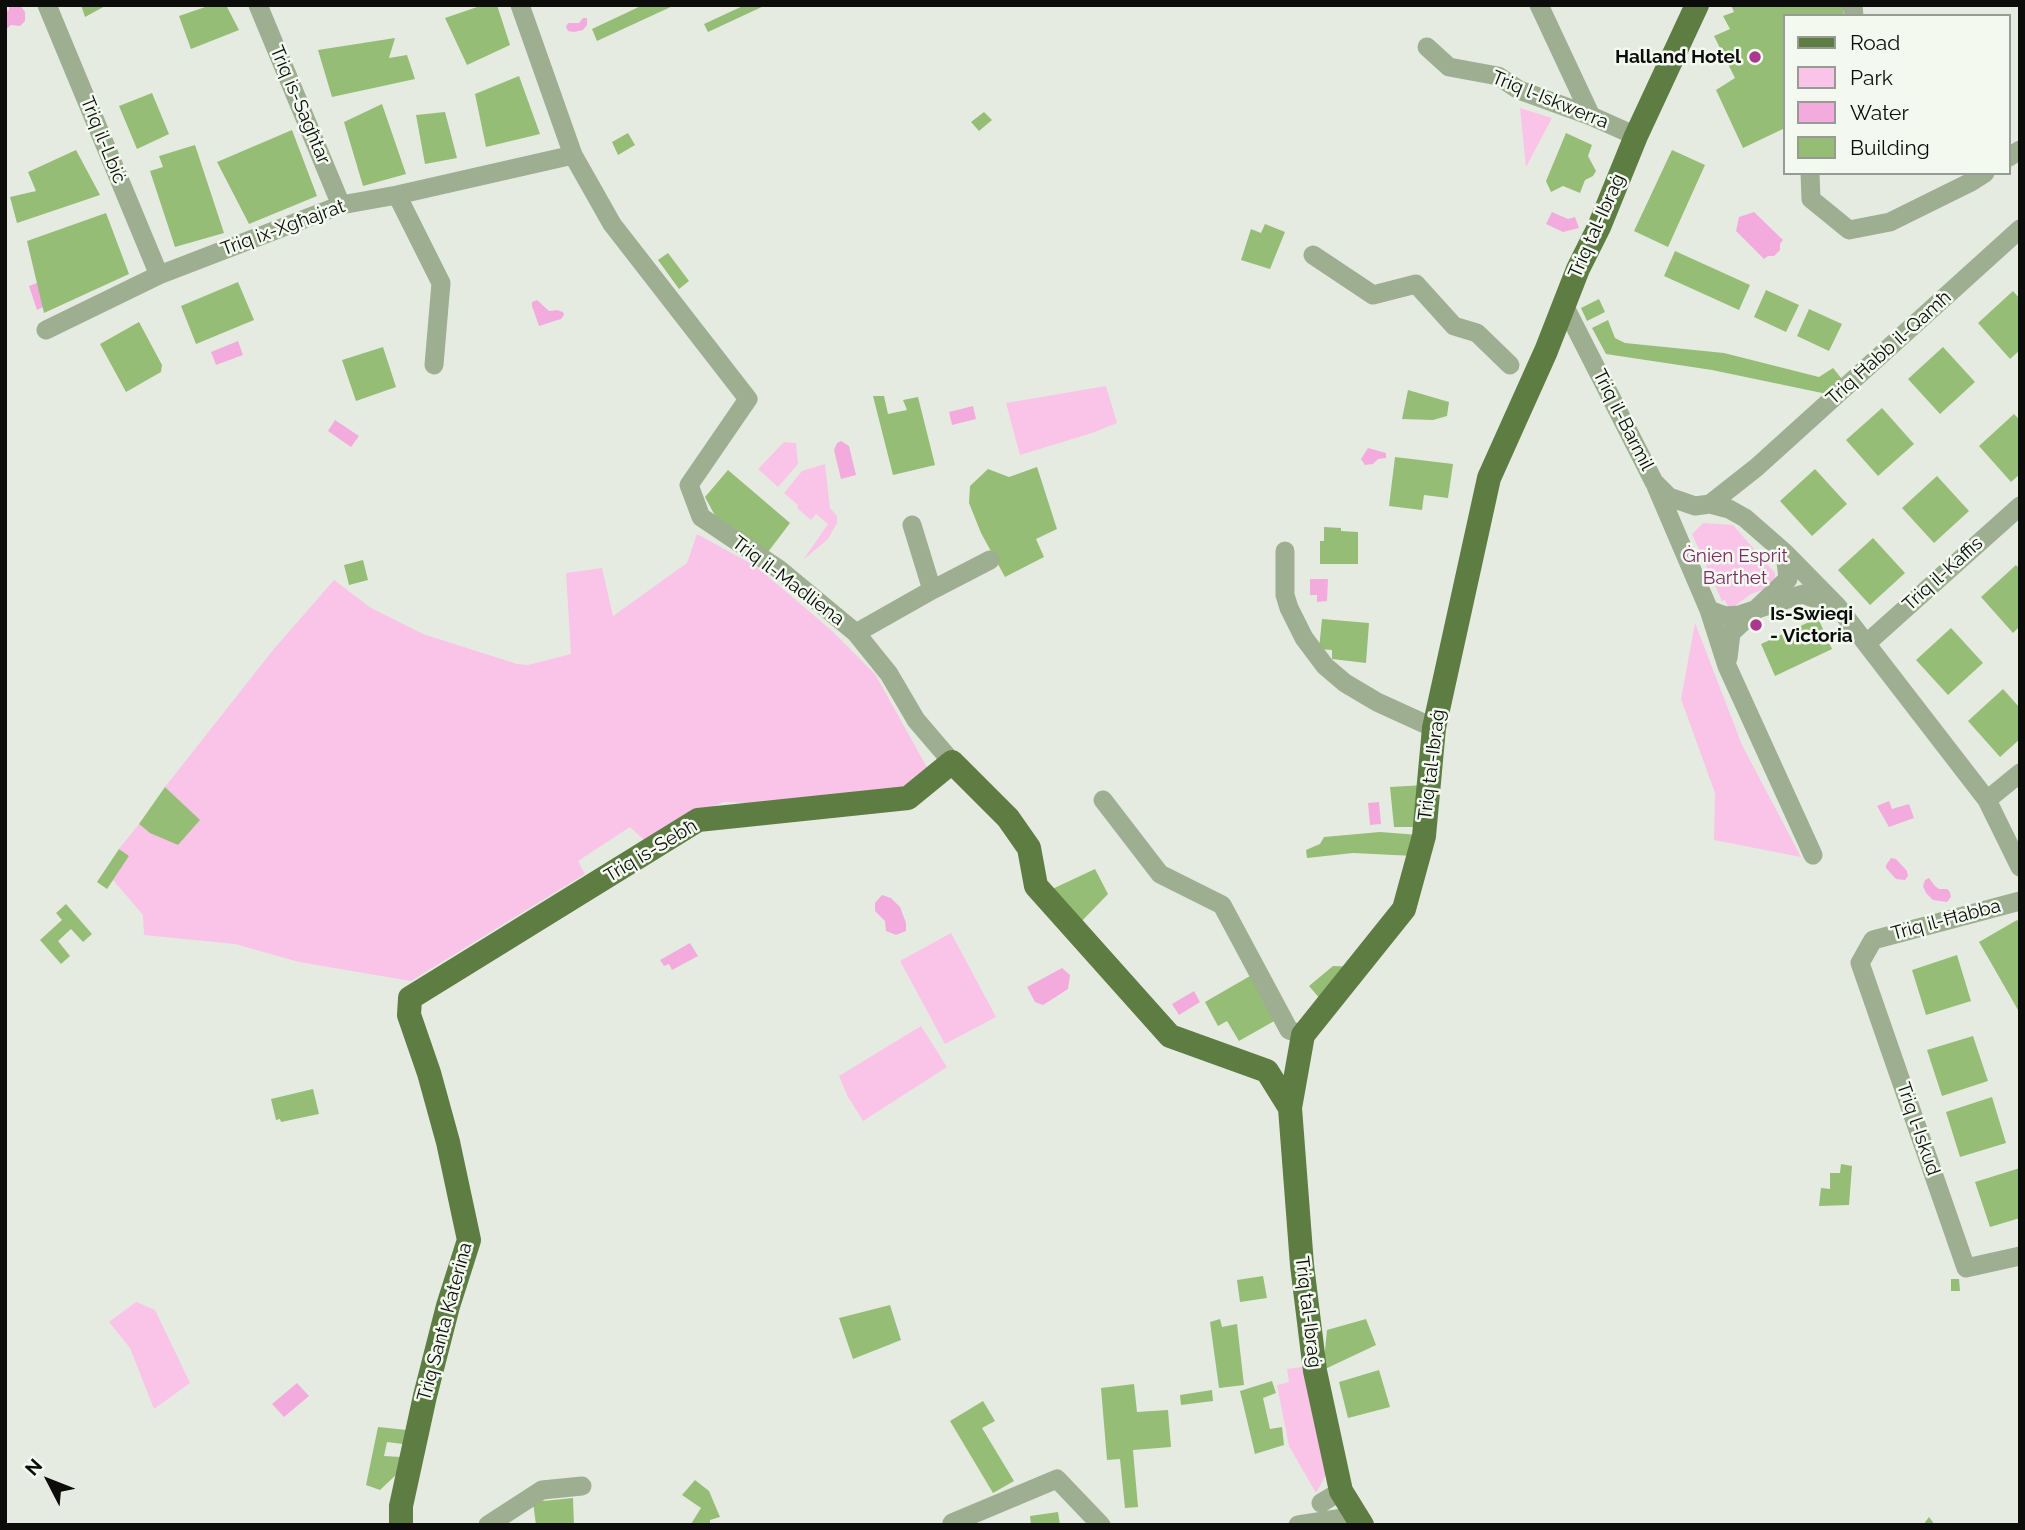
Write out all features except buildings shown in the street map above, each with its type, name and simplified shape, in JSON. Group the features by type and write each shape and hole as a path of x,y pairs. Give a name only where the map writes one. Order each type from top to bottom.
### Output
{"main road":[{"name":"Triq tal-Ibraġ","path":"1359,1520 1331,1497 1302,1265 1290,1108 1303,1035 1404,909 1424,836 1434,728 1489,478 1546,351 1563,303 1599,227 1636,136 1697,5"},
{"name":"Triq is-Sebħ","path":"410,999 698,820 908,798 952,762"},
{"name":"Triq il-Madliena","path":"952,762 1009,818 1029,848 1036,886 1170,1036 1267,1071"},
{"name":"Triq Santa Katerina","path":"401,1525 401,1506 425,1396 448,1306 469,1240 448,1142 429,1073 409,1016 410,999"},
{"path":"1290,1108 1267,1071 1303,1035"}],"street":[{"name":"Triq il-Lbiċ","path":"47,5 159,275"},
{"name":"Triq is-Sagħtar","path":"258,5 341,205"},
{"name":"Triq il-Madliena","path":"520,5 573,155 612,224 748,399 689,485 701,517 780,570 856,633 888,674 916,720 952,762"},
{"path":"1539,5 1591,116"},
{"name":"Triq l-Iskwerra","path":"1427,47 1449,67 1498,76 1519,90 1591,116 1636,136"},
{"name":"Triq ix-Xgħajrat","path":"46,330 159,275 341,205 573,155"},
{"path":"1810,175 1811,199 1849,230 1889,222 1982,175"},
{"path":"397,195 441,283 434,365"},
{"name":"Triq Ħabb il-Qamħ","path":"1703,505 1757,467 2020,229"},
{"path":"1313,255 1373,295 1416,284 1454,326 1477,333 1510,365"},
{"name":"Triq il-Barmil","path":"1563,303 1654,482 1669,497 1729,509 1745,518 1785,553 1838,607 1987,800 2020,867"},
{"name":"Triq Ħabb il-Qamħ","path":"1745,518 1744,495 1757,467"},
{"path":"1654,482 1709,610 1727,666 1813,855"},
{"path":"1679,537 1685,513 1703,505"},
{"name":"Triq il-Kaffis","path":"1867,643 2020,506"},
{"path":"912,525 932,590"},
{"path":"1285,551 1284,595 1304,638 1325,666 1345,683 1377,702 1434,728"},
{"path":"1727,666 1731,633 1788,579 1785,553"},
{"path":"856,633 990,559"},
{"path":"1709,610 1726,616 1739,615 1803,594 1838,607"},
{"path":"1987,800 2020,773"},
{"path":"1103,800 1160,874 1222,905 1289,1030 1303,1035"},
{"name":"Triq il-Ħabba","path":"1872,940 2020,901"},
{"name":"Triq l-Iskud","path":"1872,940 1860,963 1966,1268 2020,1256"},
{"path":"952,1523 1057,1479 1101,1525"},
{"path":"488,1525 542,1490 582,1486"},
{"path":"1298,1525 1359,1520"}],"green space":[{"path":"1520,108 1552,118 1526,167"},
{"path":"1106,386 1117,423 1020,455 1006,403"},
{"path":"784,442 796,443 798,464 778,487 758,469"},
{"path":"825,464 830,508 837,516 837,523 828,539 803,560 828,524 816,514 811,520 784,493 802,471"},
{"name":"Ġnien Esprit Barthet","path":"1703,523 1733,525 1775,573 1775,583 1751,594 1732,608 1728,607 1725,600 1722,601 1692,534"},
{"path":"697,534 757,567 831,630 875,674 929,771 915,785 789,805 724,802 692,816 646,842 630,827 578,861 585,874 411,981 299,962 235,944 144,935 143,915 113,880 129,856 119,849 139,824 178,845 199,820 165,787 273,650 334,580 371,608 423,634 517,664 528,665 571,654 566,573 602,568 613,616 687,563"},
{"path":"1695,623 1742,745 1801,857 1714,840 1715,793 1681,699"},
{"path":"951,933 996,1017 945,1044 900,961"},
{"path":"921,1026 947,1067 863,1121 839,1076"},
{"path":"136,1302 155,1310 190,1383 154,1409 130,1348 109,1322"},
{"path":"1302,1367 1329,1469 1316,1493 1289,1446 1277,1385 1289,1382 1287,1369"}],"water":[{"path":"5,5 20,5 25,12 25,21 20,26 11,25 5,30 5,12 9,7"},
{"path":"583,18 587,18 587,25 583,30 568,31 568,23 579,23"},
{"path":"1552,212 1568,219 1575,217 1579,228 1563,232 1546,224"},
{"path":"1754,212 1783,240 1780,250 1774,256 1764,259 1736,231 1739,217"},
{"path":"42,281 49,304 37,310 29,286"},
{"path":"537,300 549,311 557,310 564,315 561,319 539,326 532,306 532,302"},
{"path":"238,341 243,355 216,365 211,352"},
{"path":"973,406 976,419 952,425 949,412"},
{"path":"335,420 359,436 351,447 328,431"},
{"path":"841,441 849,446 856,475 841,479 834,450"},
{"path":"1368,448 1386,453 1386,458 1365,465 1361,459"},
{"path":"1310,579 1328,579 1327,601 1317,602 1317,595 1310,595"},
{"path":"1889,801 1892,809 1909,804 1914,818 1889,827 1877,806"},
{"path":"1379,802 1381,824 1370,825 1368,803"},
{"path":"1891,858 1896,859 1907,871 1905,880 1896,879 1886,868"},
{"path":"1929,878 1939,889 1947,889 1950,892 1951,897 1947,902 1933,900 1926,893 1923,886"},
{"path":"882,895 891,898 900,907 906,931 896,935 886,931 885,921 875,911 875,903"},
{"path":"690,943 698,956 672,970 669,964 664,966 660,960"},
{"path":"1062,968 1070,975 1068,989 1043,1005 1035,1002 1027,987"},
{"path":"1194,991 1200,1002 1179,1015 1172,1004"},
{"path":"297,1383 309,1396 284,1417 272,1404"}],"place":[{"name":"Halland Hotel","path":"1755,57"},
{"name":"Is-Swieqi - Victoria","path":"1756,625"}]}
